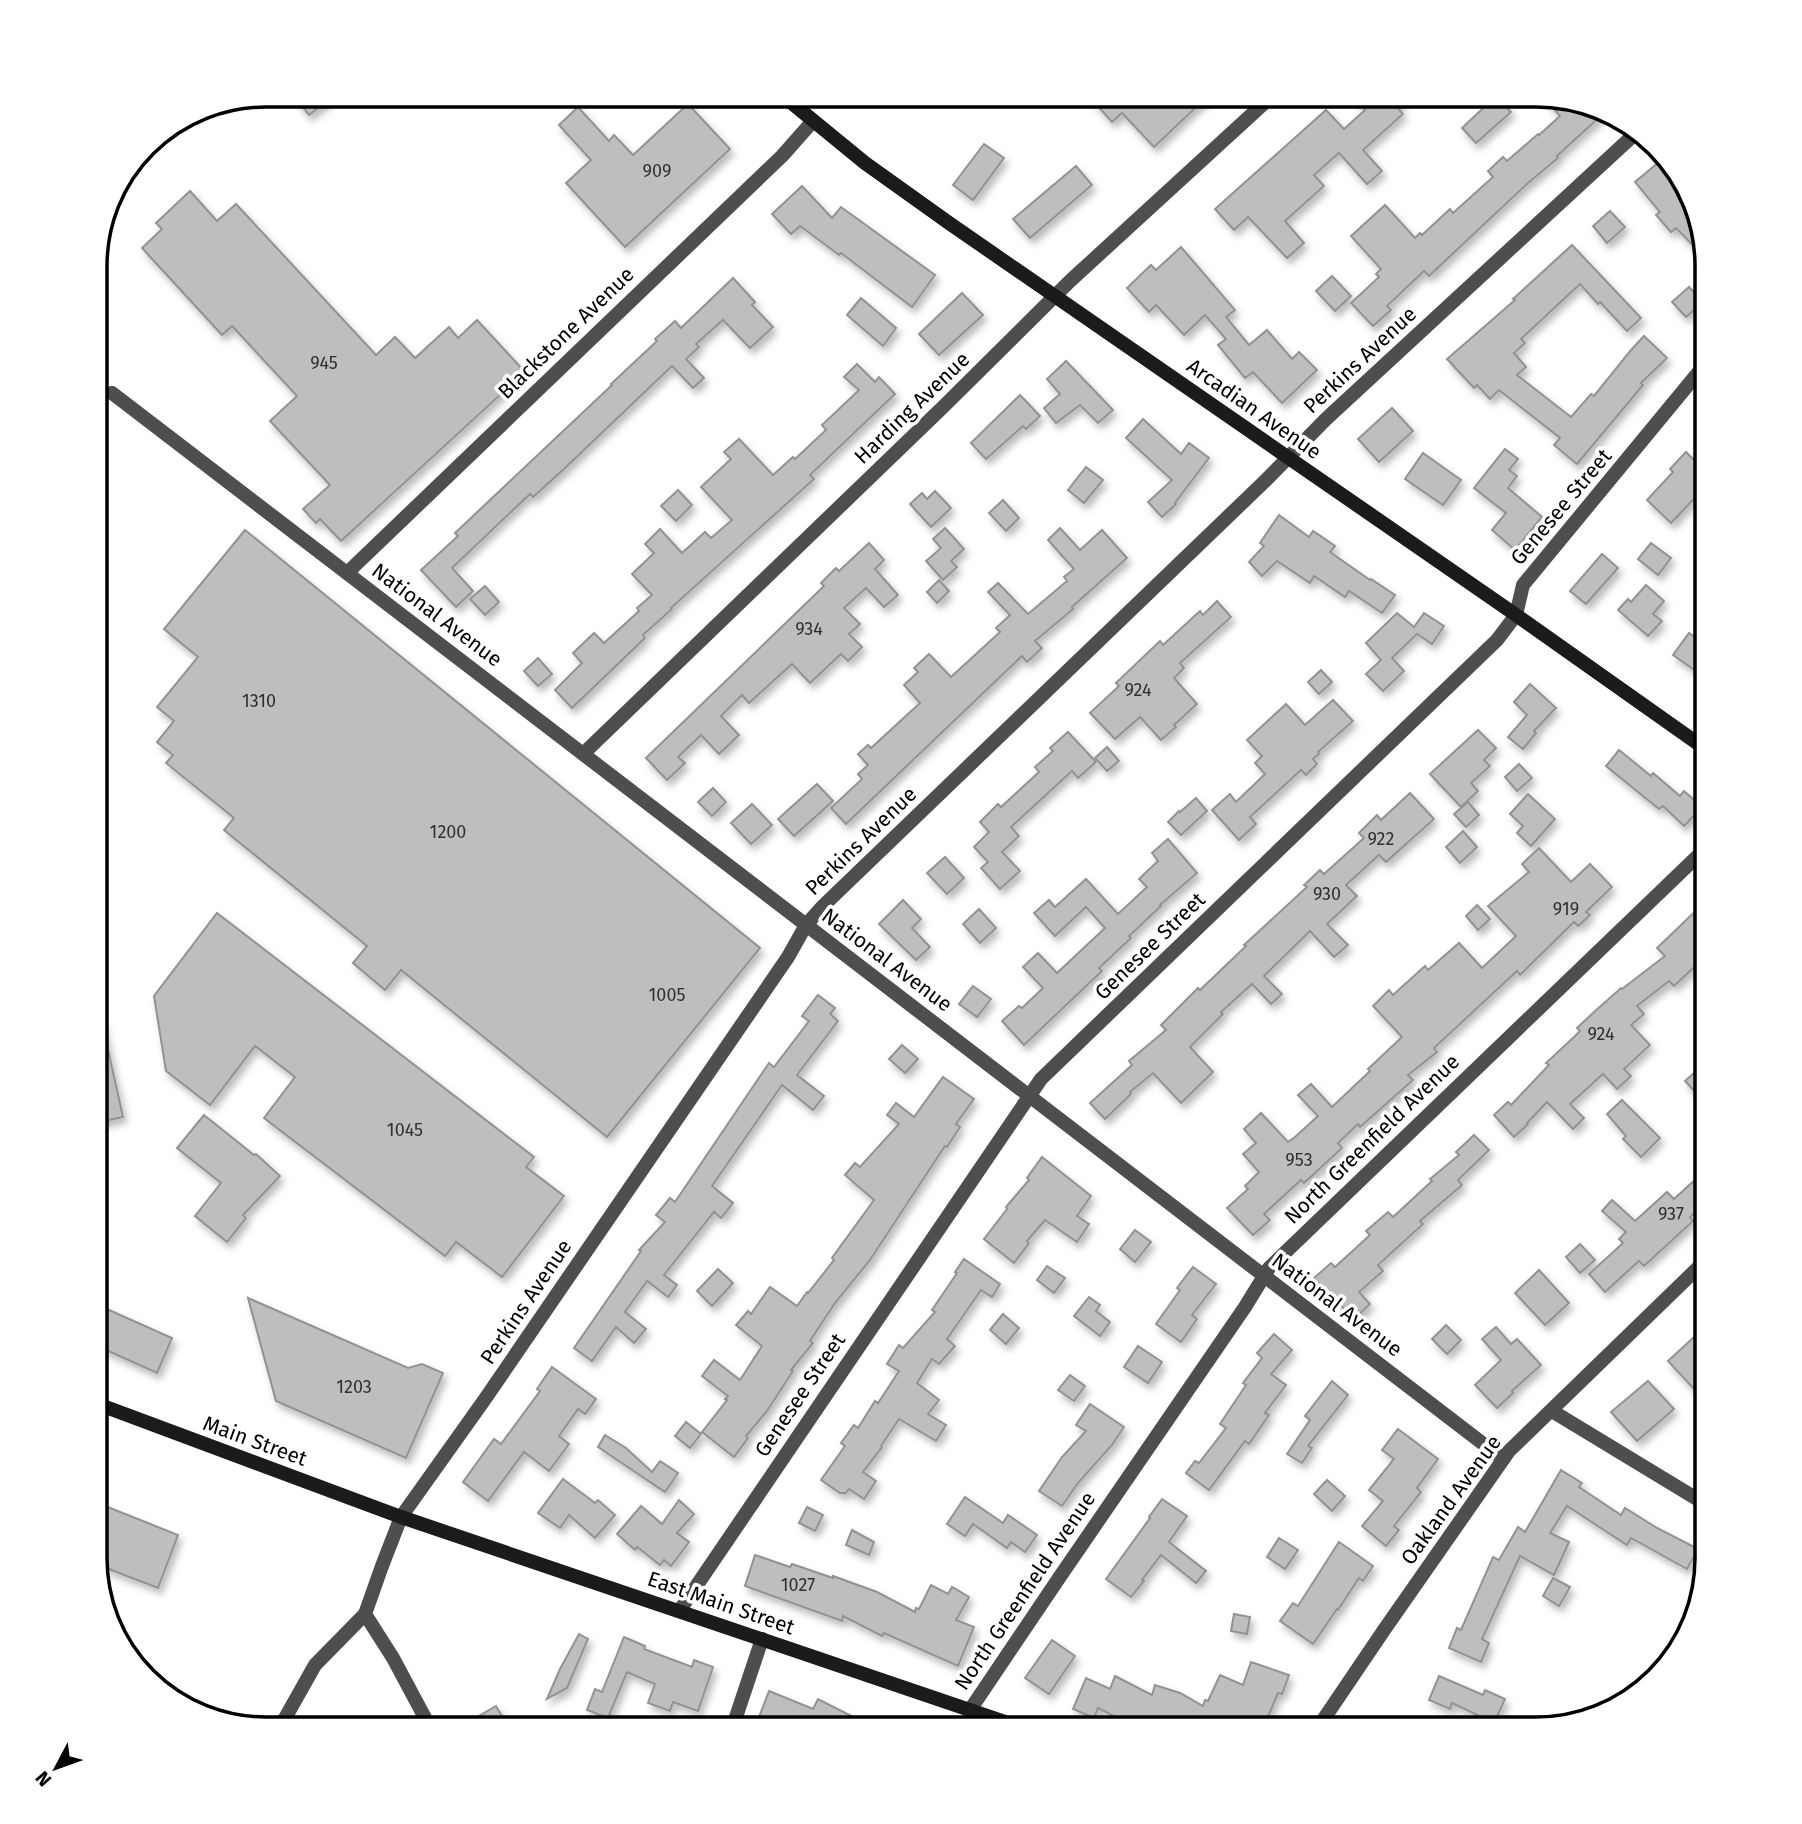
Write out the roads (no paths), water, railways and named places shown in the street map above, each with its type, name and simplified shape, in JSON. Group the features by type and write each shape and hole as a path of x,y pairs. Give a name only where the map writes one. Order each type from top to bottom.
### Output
{"main road":[{"name":"Arcadian Avenue","path":"796,107 876,170 1695,742"},
{"name":"Main Street","path":"107,1408 401,1517"},
{"name":"East Main Street","path":"401,1517 990,1717"}],"street":[{"name":"Harding Avenue","path":"583,754 1055,296 1260,107"},
{"name":"Blackstone Avenue","path":"347,573 782,156 813,121"},
{"name":"Perkins Avenue","path":"365,1614 401,1517 485,1399 822,905 1108,633 1326,419 1630,138"},
{"name":"Genesee Street","path":"680,1611 1041,1079 1497,640 1516,615 1523,585 1695,377"},
{"name":"National Avenue","path":"112,393 1503,1459"},
{"name":"North Greenfield Avenue","path":"970,1710 1269,1268 1695,859"},
{"name":"Oakland Avenue","path":"1326,1717 1509,1451 1695,1271"},
{"path":"1552,1410 1695,1498"},
{"path":"286,1717 315,1665 365,1614 393,1658 424,1717"},
{"path":"736,1717 762,1639"}]}
